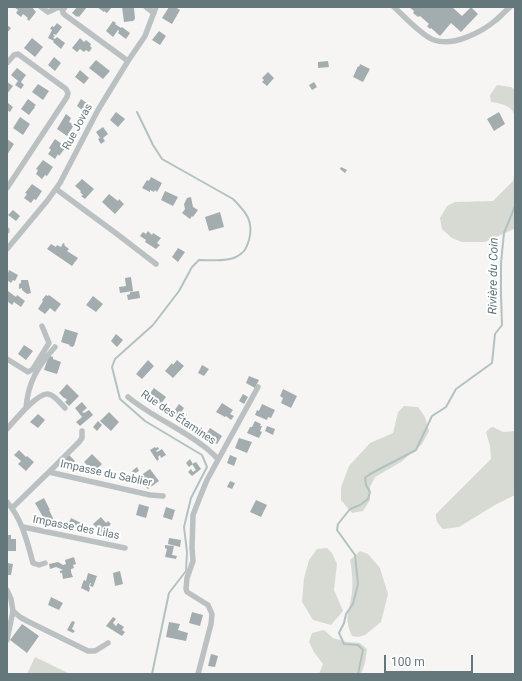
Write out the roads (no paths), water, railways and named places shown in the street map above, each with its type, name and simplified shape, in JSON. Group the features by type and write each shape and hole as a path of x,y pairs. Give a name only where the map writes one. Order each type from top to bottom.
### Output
{"street":[{"path":"41,7 48,12 59,8 64,8 65,15 128,61"},
{"path":"146,7 155,10"},
{"path":"394,7 425,35 434,40 449,42 468,37 480,31 496,20 510,7"},
{"name":"Rue Jovas","path":"7,249 56,189 98,110 144,36 155,10"},
{"path":"7,63 14,55 18,54 66,89 68,93 67,97 7,188"},
{"path":"56,189 156,264"},
{"path":"7,359 28,372 33,369 49,343 42,326"},
{"path":"26,408 31,383 55,346"},
{"path":"218,459 258,387"},
{"path":"7,428 26,408 38,397 44,394 49,394 54,397 65,408"},
{"name":"Rue des Étamines","path":"128,397 157,418 202,445 218,459 193,515 193,561 187,578 187,592 208,605 212,614 211,624 198,674"},
{"path":"49,472 79,442 82,438 82,431"},
{"name":"Impasse du Sablier","path":"12,508 49,472 163,496"},
{"path":"7,502 23,527 33,563 39,565 44,563"},
{"name":"Impasse des Lilas","path":"23,527 125,548"},
{"path":"7,590 11,599 13,611 7,640"},
{"path":"13,611 27,621 88,651 95,651 108,643"}],"waterway":[{"path":"137,112 153,145 162,159 233,199 242,208 250,222 249,240 245,250 236,257 228,260 199,260 192,267 179,291 153,325 115,359 112,367 120,399 145,421 202,455 207,467 191,498 184,527 187,552 186,571 169,593 152,674"},
{"name":"Rivière du Coin","path":"358,674 363,650 358,645 344,644 339,633 344,623 346,614 353,604 358,584 355,555 337,530 338,524 350,509 360,505 368,499 370,492 366,485 365,478 416,450 432,416 446,407 456,389 492,363 495,334 502,325 501,263 504,233 515,206"}]}
